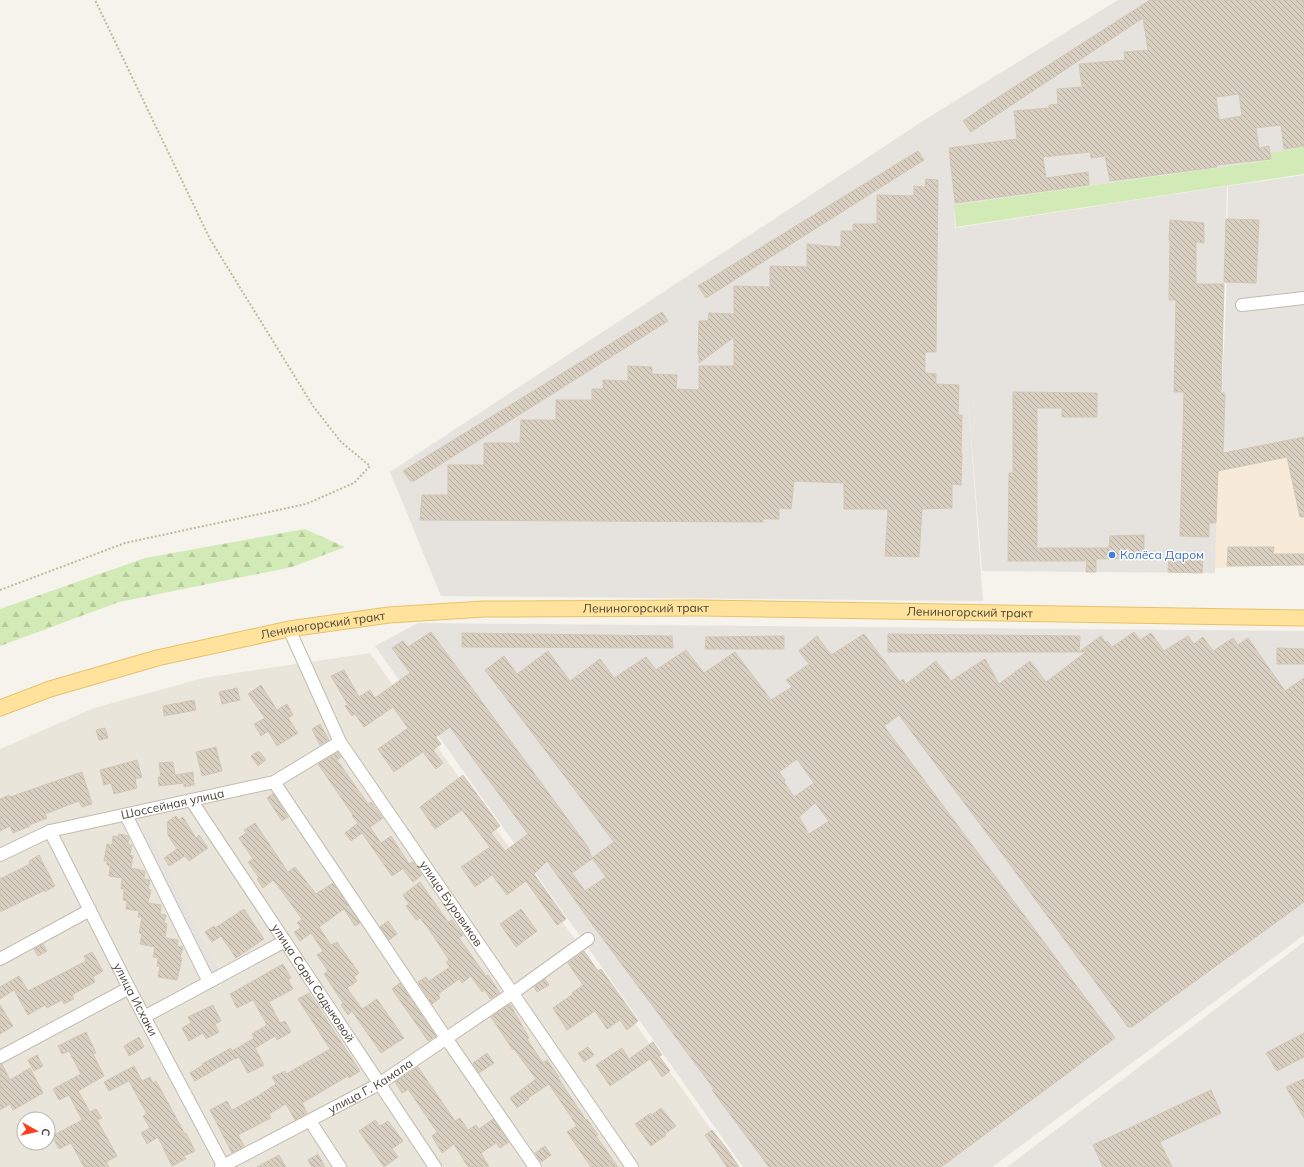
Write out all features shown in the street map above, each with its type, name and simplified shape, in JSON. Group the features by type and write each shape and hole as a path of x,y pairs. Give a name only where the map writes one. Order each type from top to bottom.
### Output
{"main road":[{"name":"Лениногорский тракт","path":"0,708 50,690 157,658 288,629 390,615 484,609 701,608 1304,618"}],"street":[{"path":"1242,305 1304,298"},
{"name":"улица Буровиков","path":"288,629 340,742 632,1167"},
{"name":"Шоссейная улица","path":"0,855 50,831 274,782 340,742"},
{"path":"274,782 446,1038 536,1167"},
{"name":"улица Сары Садыковой","path":"191,800 435,1167"},
{"path":"126,815 209,982"},
{"name":"улица Исхаки","path":"50,831 129,988 223,1167"},
{"path":"0,959 90,910"},
{"name":"улица Г. Камала","path":"223,1167 379,1084 513,993 588,939"},
{"path":"144,1016 285,941"},
{"path":"0,1057 129,988"},
{"path":"310,1121 340,1167"}],"path":[{"path":"0,590 125,543 306,504 354,483 370,466 341,442 313,406 210,239 95,0"}],"shaded area":[{"path":"1118,0 1304,0 1304,148 1285,158 954,205 955,228 1227,186 1220,422 1226,304 1228,186 1304,175 1304,437 1218,453 1215,573 982,571 966,372 983,601 441,596 390,472 926,119"},
{"path":"1304,437 1304,565 1215,568 1218,453"},
{"path":"418,623 1304,631 1304,935 992,1167 743,1167 375,646"},
{"path":"370,653 738,1167 0,1167 0,749 94,708 203,678"},
{"path":"147,830 218,970 211,973 139,833"},
{"path":"1304,942 1304,1167 1007,1167"}],"green space":[{"path":"1304,147 1304,174 956,227 954,205 1271,160 1271,153"},
{"path":"305,529 345,547 292,567 119,602 0,646 0,609 145,558"}],"building":[{"path":"1150,0 1304,0 1304,146 1284,149 1281,125 1256,128 1259,148 1269,146 1271,159 1217,165 1217,167 1110,181 1105,156 1091,158 1090,152 1043,157 1046,178 1088,172 1089,185 955,203 949,148 1017,139 1014,111 1049,108 1049,105 1058,104 1057,89 1082,87 1079,64 1125,60 1124,52 1148,50 1143,18 971,132 963,121","holes":["1239,94 1242,116 1219,120 1216,97"]},
{"path":"918,151 924,160 706,298 698,286"},
{"path":"926,179 938,180 936,352 925,352 925,373 936,374 936,384 959,385 958,415 962,415 962,454 961,485 952,484 952,508 922,509 919,557 885,556 888,509 844,509 844,483 794,481 791,509 779,508 779,519 763,519 763,522 420,520 422,495 448,495 448,465 484,465 484,443 520,443 521,420 556,420 556,400 592,400 592,389 603,389 603,380 628,381 628,366 652,367 652,374 677,375 676,389 699,390 699,366 734,366 734,337 699,363 698,355 699,321 708,321 709,313 734,314 734,286 770,287 770,266 807,267 807,244 841,247 841,231 853,231 853,224 877,224 877,195 914,196 914,186 925,187"},
{"path":"1226,219 1259,220 1256,283 1224,282"},
{"path":"1170,220 1204,223 1204,243 1196,242 1196,284 1224,284 1221,393 1225,393 1223,453 1304,437 1304,517 1300,517 1287,457 1218,471 1216,523 1209,523 1209,537 1180,536 1184,392 1174,392 1176,300 1169,300"},
{"path":"662,312 668,321 414,481 410,481 403,471"},
{"path":"1013,392 1097,393 1097,417 1062,417 1062,408 1037,408 1037,548 1109,548 1110,536 1144,535 1144,558 1096,559 1096,572 1086,572 1087,561 1008,561 1009,473 1013,473"},
{"path":"1228,547 1274,547 1273,554 1304,554 1304,565 1227,566"},
{"path":"1169,555 1203,556 1202,573 1168,572"},
{"path":"431,632 588,847 592,859 572,873 585,891 606,877 592,858 614,842 485,670 504,656 517,674 548,651 570,681 600,659 614,678 646,657 656,670 686,650 704,673 735,652 771,700 792,687 786,680 809,664 799,651 817,636 831,655 864,634 900,682 903,679 906,684 936,661 951,681 985,659 999,684 1030,661 1046,682 1086,652 1079,652 1101,636 1106,643 1107,641 1112,647 1134,632 1140,640 1151,633 1164,651 1188,636 1194,644 1203,637 1213,651 1233,638 1238,645 1248,638 1285,691 1304,678 1304,902 1132,1027 1128,1027 899,715 884,726 1115,1038 941,1167 769,1167 712,1090 714,1089 547,861 534,874 566,919 557,925 526,881 507,895 492,875 475,887 461,867 490,847 462,810 435,829 420,807 463,775 500,826 491,833 505,851 528,834 450,727 436,737 441,744 433,750 443,763 436,769 423,752 394,772 378,749 408,728 393,707 364,727 355,714 352,716 345,706 348,705 331,676 344,670 359,697 370,690 375,698 410,673 392,648 403,641 408,647","holes":["797,759 814,783 794,797 779,772","815,803 829,821 809,834 799,817"]},
{"path":"462,633 672,636 673,648 462,647"},
{"path":"888,634 1080,636 1079,652 888,652"},
{"path":"784,636 784,649 705,649 706,637"},
{"path":"1277,648 1304,649 1304,664 1277,664"},
{"path":"261,685 277,710 287,704 293,715 288,718 298,733 277,746 268,731 261,736 254,724 265,718 248,694"},
{"path":"237,688 240,700 222,704 219,692"},
{"path":"194,700 196,710 164,716 163,706"},
{"path":"320,724 329,740 320,745 312,729"},
{"path":"105,728 108,738 99,740 96,730"},
{"path":"216,747 222,771 202,776 196,752"},
{"path":"257,752 260,752 266,760 258,766 251,756"},
{"path":"338,752 341,757 337,760 368,804 371,802 383,818 370,827 381,843 391,836 409,864 413,862 422,875 413,882 403,869 404,868 392,876 362,833 351,841 345,833 358,823 318,764"},
{"path":"137,760 142,777 135,779 137,788 114,794 111,783 104,785 100,770"},
{"path":"173,762 175,775 193,772 194,785 184,787 184,783 159,786 158,777 161,777 159,763"},
{"path":"82,772 92,804 82,807 79,801 45,814 47,818 13,833 10,826 0,831 0,799 9,795 10,797"},
{"path":"273,794 288,817 282,821 267,798"},
{"path":"176,816 179,820 183,817 196,838 199,835 208,848 189,861 185,856 169,866 164,858 177,849 168,835 167,822"},
{"path":"255,823 288,872 295,867 316,894 333,883 360,923 355,926 344,909 319,927 331,945 337,942 359,973 354,977 357,981 347,988 362,1009 377,999 404,1038 381,1053 352,1011 348,1015 341,1005 343,1003 324,974 328,971 317,955 323,951 311,933 300,941 294,932 301,928 297,923 302,919 273,880 263,888 257,879 259,878 248,862 253,859 239,838 246,833 244,830"},
{"path":"119,834 128,836 128,844 132,845 130,855 133,856 131,868 145,871 144,879 150,880 148,889 151,890 148,903 161,905 160,914 166,915 164,923 167,924 165,938 178,940 177,946 183,947 177,980 158,977 160,966 157,966 158,958 153,957 155,947 140,944 142,934 139,933 142,917 138,917 139,911 126,909 127,901 123,900 124,889 121,889 122,878 109,876 110,866 107,865 107,861 104,861 107,844 112,845 113,836 118,837"},
{"path":"39,855 55,886 0,912 0,879 30,864 29,861"},
{"path":"420,882 448,922 452,920 463,935 459,938 500,993 490,999 485,990 482,992 471,976 462,983 459,979 438,994 440,998 432,1004 418,982 426,977 429,981 450,967 446,962 449,960 428,928 420,918 416,920 406,906 409,904 403,895"},
{"path":"244,909 264,939 236,958 221,936 212,942 205,932 214,926 215,928"},
{"path":"521,909 537,931 516,947 500,924"},
{"path":"388,921 397,934 389,940 380,927"},
{"path":"43,944 47,951 38,956 34,949"},
{"path":"584,951 598,971 601,969 638,1021 627,1030 620,1020 607,1029 595,1011 567,1030 553,1008 583,985 568,963"},
{"path":"92,952 103,971 93,977 95,982 72,995 74,999 64,1004 62,1000 47,1008 45,1005 28,1015 14,990 0,999 0,987 19,976 28,991 86,961 84,956"},
{"path":"283,964 291,978 288,980 293,989 269,1002 280,1023 285,1021 291,1032 277,1040 275,1036 255,1048 264,1065 248,1073 239,1057 195,1081 190,1073 203,1065 202,1064 231,1048 232,1051 254,1038 252,1034 267,1025 253,1000 237,1008 230,994"},
{"path":"545,979 549,985 537,992 534,987"},
{"path":"400,983 436,1036 428,1041 392,989"},
{"path":"309,993 360,1071 349,1078 348,1076 302,1103 307,1113 295,1120 286,1104 269,1114 271,1118 238,1135 244,1146 232,1153 210,1110 227,1101 232,1110 276,1084 272,1077 285,1071 286,1074 330,1049 298,999"},
{"path":"510,1004 529,1038 527,1039 543,1063 547,1060 618,1167 591,1167 567,1132 577,1126 549,1084 528,1098 529,1099 517,1108 510,1098 536,1079 514,1049 513,1050 491,1017"},
{"path":"0,1005 13,1026 0,1034"},
{"path":"213,1005 221,1021 215,1024 219,1032 206,1039 203,1033 189,1041 182,1028 191,1023 188,1017"},
{"path":"86,1032 96,1053 93,1054 104,1076 78,1091 90,1112 96,1109 102,1118 97,1120 117,1156 106,1162 109,1167 84,1167 71,1143 59,1149 56,1143 56,1134 82,1120 69,1095 59,1100 53,1089 81,1074 69,1051 62,1054 58,1046"},
{"path":"1304,1033 1304,1057 1277,1071 1266,1053"},
{"path":"139,1037 144,1047 129,1056 124,1046"},
{"path":"653,1042 662,1055 659,1056 670,1071 662,1077 650,1059 610,1086 596,1065 622,1048 629,1059"},
{"path":"588,1047 594,1055 584,1062 578,1053"},
{"path":"487,1053 494,1063 479,1073 473,1063"},
{"path":"37,1055 43,1066 34,1071 28,1060"},
{"path":"0,1064 2,1064 10,1080 30,1068 43,1093 13,1110 10,1104 0,1110"},
{"path":"134,1066 142,1081 150,1077 153,1083 156,1081 195,1151 184,1156 186,1159 172,1166 158,1137 147,1144 141,1133 150,1128 143,1116 147,1114 129,1081 109,1091 104,1082"},
{"path":"418,1067 455,1121 460,1118 468,1130 476,1125 479,1129 493,1119 509,1142 500,1148 496,1143 481,1153 489,1167 468,1167 454,1144 442,1153 432,1136 437,1132 408,1089 402,1093 395,1082"},
{"path":"1304,1079 1304,1118 1286,1087"},
{"path":"1211,1090 1221,1113 1160,1142 1172,1167 1103,1167 1093,1145"},
{"path":"661,1108 676,1126 651,1146 635,1124 651,1113 652,1115"},
{"path":"375,1120 380,1126 388,1121 403,1141 392,1149 398,1157 384,1167 359,1131"},
{"path":"712,1130 739,1167 727,1167 705,1135"},
{"path":"545,1146 551,1155 541,1162 535,1153"},
{"path":"318,1154 325,1167 312,1167 308,1160"},
{"path":"279,1155 286,1167 257,1167"}],"place":[{"name":"Колёса Даром","path":"1112,555"}]}
